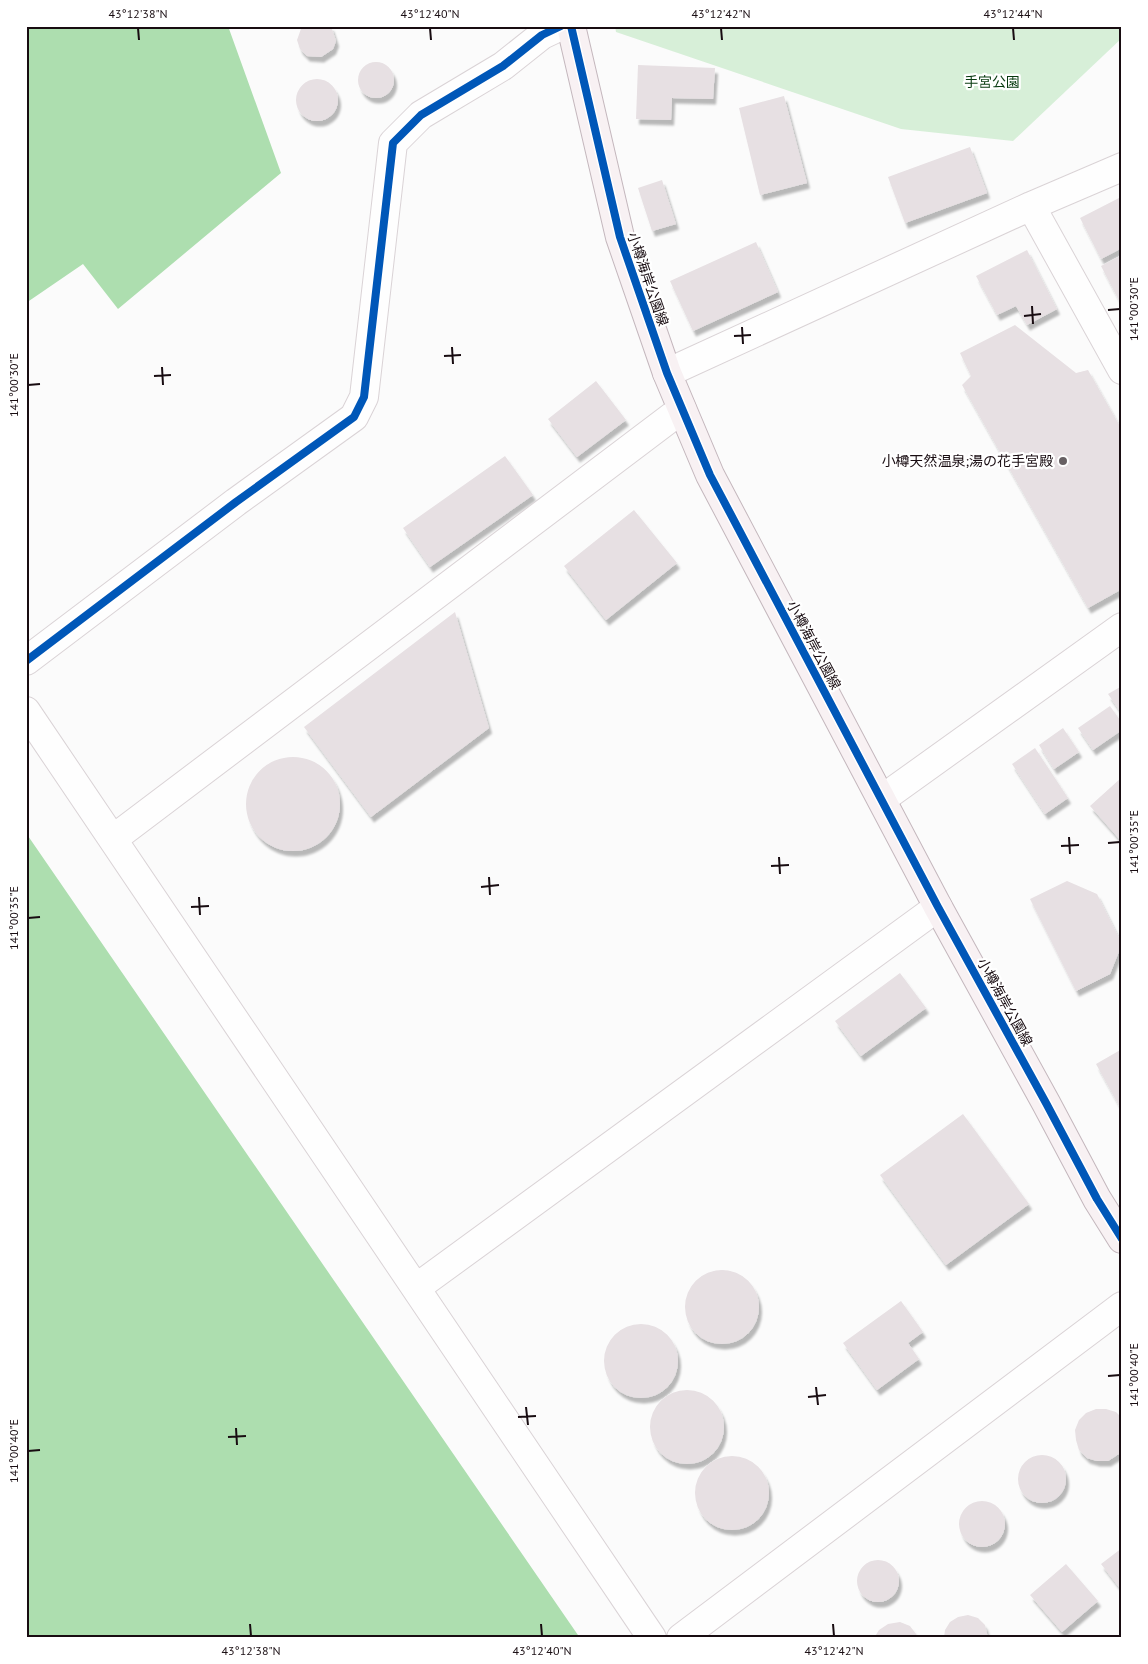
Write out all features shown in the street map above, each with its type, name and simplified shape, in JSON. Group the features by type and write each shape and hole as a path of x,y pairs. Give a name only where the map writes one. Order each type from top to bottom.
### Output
{"main road":[{"name":"小樽海岸公園線","path":"572,26 620,237 667,373 710,475 938,907 1097,1200 1122,1239"}],"street":[{"path":"26,661 236,502 354,417 364,396 393,143 421,115 503,66 542,35 561,26"},
{"path":"667,373 1031,206 1122,167"},
{"path":"1031,206 1122,370"},
{"path":"113,839 682,409"},
{"path":"882,799 1122,627"},
{"path":"26,711 652,1638"},
{"path":"416,1288 938,907"},
{"path":"681,1638 1122,1306"}],"green space":[{"name":"手宮公園","path":"615,26 1122,26 1122,38 1013,141 901,129 616,32"}],"shaded area":[{"path":"26,26 228,26 281,173 118,309 83,264 26,303"},
{"path":"26,833 580,1638 26,1638"}],"building":[{"path":"302,26 331,26 336,41 333,49 321,57 307,56 300,49 297,40"},
{"path":"376,62 389,67 394,80 389,93 376,98 363,93 358,80 363,67"},
{"path":"638,65 715,68 713,99 672,98 671,120 636,119"},
{"path":"317,79 332,85 338,100 332,115 317,121 302,115 296,100 302,85"},
{"path":"784,96 807,183 760,195 739,108"},
{"path":"970,147 987,193 905,223 888,177"},
{"path":"662,180 676,224 652,231 638,188"},
{"path":"1119,198 1122,203 1122,248 1101,259 1080,218"},
{"path":"756,242 778,292 693,331 670,281"},
{"path":"1027,250 1057,309 1027,325 1016,306 997,315 976,276"},
{"path":"1122,255 1122,306 1101,266"},
{"name":"小樽天然温泉;湯の花手宮殿","path":"1015,325 1076,373 1088,370 1122,430 1122,589 1088,608 962,385 971,376 960,353"},
{"path":"596,381 626,420 577,457 548,419"},
{"path":"505,456 533,495 430,567 403,528"},
{"path":"634,510 677,563 606,620 564,566"},
{"path":"455,612 489,728 371,817 304,727"},
{"path":"1122,686 1122,714 1108,694"},
{"path":"1110,706 1122,723 1122,730 1093,750 1078,728"},
{"path":"1063,728 1079,752 1054,769 1039,745"},
{"path":"1035,748 1068,798 1045,814 1012,764"},
{"path":"284,757 302,757 327,770 337,786 340,804 337,822 327,838 302,851 284,851 259,838 246,813 246,795 259,770"},
{"path":"1122,779 1122,842 1090,806"},
{"path":"1067,881 1097,894 1122,944 1110,974 1076,991 1030,899"},
{"path":"900,973 926,1008 861,1056 835,1021"},
{"path":"1122,1049 1122,1111 1096,1064"},
{"path":"963,1114 1029,1204 946,1265 880,1175"},
{"path":"722,1270 736,1273 748,1281 756,1293 759,1307 756,1321 748,1333 736,1341 722,1344 708,1341 696,1333 688,1321 685,1307 688,1293 696,1281 708,1273"},
{"path":"901,1301 923,1332 908,1343 919,1359 877,1390 843,1343"},
{"path":"641,1324 655,1327 667,1335 675,1347 678,1361 675,1375 667,1387 655,1395 641,1398 627,1395 615,1387 607,1375 604,1361 607,1347 615,1335 627,1327"},
{"path":"687,1390 701,1393 713,1401 721,1413 724,1427 721,1441 713,1453 701,1461 687,1464 673,1461 661,1453 653,1441 650,1427 653,1413 661,1401 673,1393"},
{"path":"1096,1409 1116,1412 1122,1418 1122,1452 1108,1461 1097,1461 1087,1458 1079,1450 1076,1440 1075,1430 1079,1420 1086,1413"},
{"path":"1037,1455 1047,1455 1056,1459 1062,1465 1065,1470 1065,1488 1056,1499 1047,1503 1037,1503 1028,1499 1022,1493 1018,1484 1018,1474 1022,1465 1028,1459"},
{"path":"732,1456 746,1459 758,1467 766,1479 769,1493 766,1507 758,1519 746,1527 732,1530 718,1527 706,1519 698,1507 695,1493 698,1479 706,1467 718,1459"},
{"path":"987,1501 991,1502 1001,1511 1004,1515 1004,1533 995,1543 987,1547 977,1547 969,1543 960,1533 959,1519 963,1511 973,1502"},
{"path":"1122,1548 1122,1591 1101,1564"},
{"path":"882,1560 890,1563 896,1569 899,1581 896,1593 890,1599 874,1602 866,1599 860,1593 857,1577 860,1569 866,1563"},
{"path":"1066,1564 1098,1601 1062,1632 1030,1595"},
{"path":"968,1615 978,1618 985,1625 988,1638 944,1638 945,1630 950,1622 958,1617"},
{"path":"900,1622 910,1626 919,1638 874,1638 879,1630 888,1624"}],"cycle path":[{"path":"26,661 236,502 354,417 364,397 393,143 421,115 503,66 542,35 561,26"},
{"path":"571,26 620,237 667,373 710,475 938,907 1097,1199 1122,1239"}],"place":[{"name":"小樽天然温泉;湯の花手宮殿","path":"1063,461"}]}
